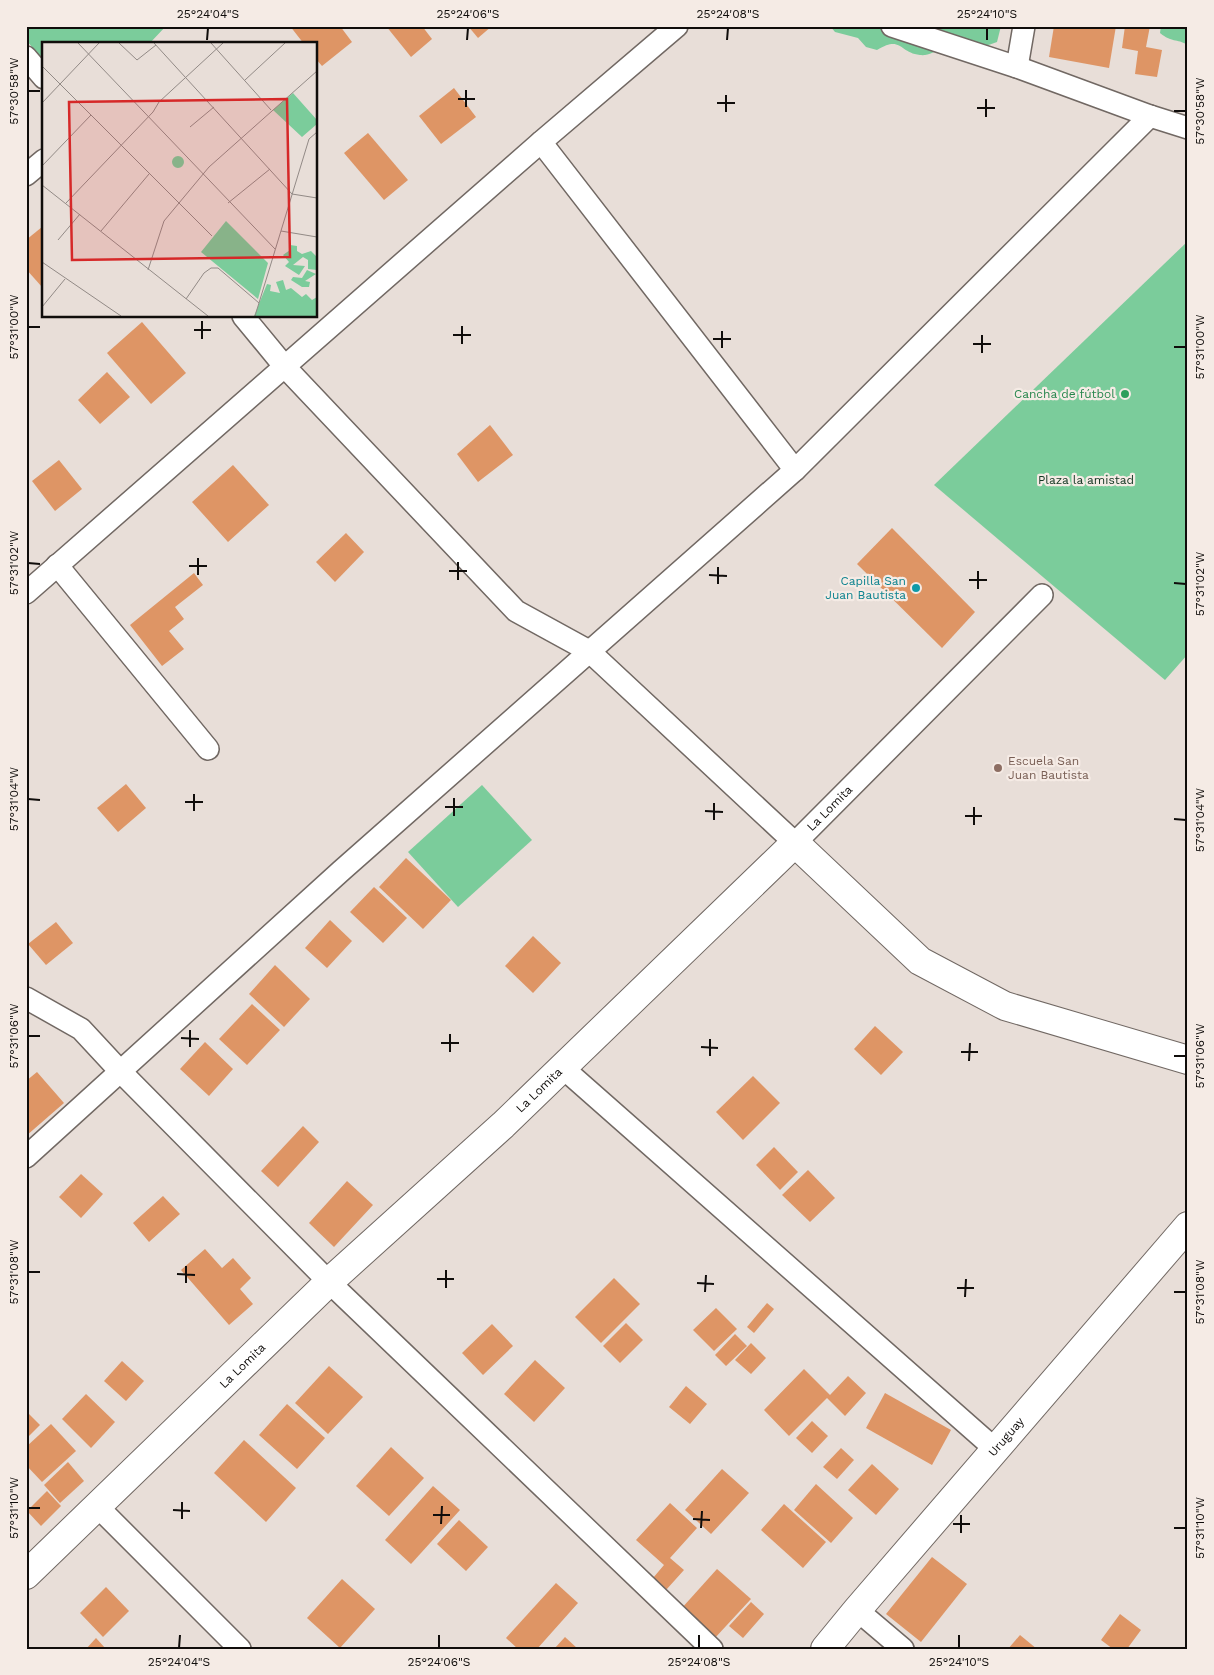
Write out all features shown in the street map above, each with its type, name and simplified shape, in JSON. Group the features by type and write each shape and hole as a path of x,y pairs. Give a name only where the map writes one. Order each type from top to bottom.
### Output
{"street":[{"path":"26,593 541,142 677,26"},
{"path":"892,26 1017,67 1188,128"},
{"path":"1017,67 1024,26"},
{"path":"26,57 42,76"},
{"path":"26,1157 348,864 795,470 1150,116"},
{"path":"541,142 795,470"},
{"path":"26,175 42,162"},
{"path":"245,318 285,367 516,611 589,651 920,961 1005,1006 1188,1060"},
{"path":"57,565 208,749"},
{"name":"La Lomita","path":"26,1575 329,1282 503,1125 563,1068 795,843 1042,595"},
{"path":"26,998 82,1029 120,1071 329,1282 712,1649"},
{"path":"563,1068 995,1449"},
{"name":"Uruguay","path":"825,1649 856,1610 1188,1226"},
{"path":"97,1506 240,1649"},
{"path":"856,1610 903,1649"}],"green space":[{"path":"26,26 166,26 151,42 42,42 42,59 26,40"},
{"path":"830,26 1001,26 997,42 990,45 943,49 923,55 913,54 896,44 891,44 877,50 866,47 858,38 835,32"},
{"path":"1161,26 1188,26 1188,45 1164,36 1160,33"},
{"name":"Plaza la amistad","path":"1188,241 1188,654 1165,680 934,485"},
{"path":"482,785 532,840 458,907 408,852"}],"building":[{"path":"290,26 340,26 352,42 322,66 318,61 318,42 302,42"},
{"path":"386,26 422,26 432,39 411,57"},
{"path":"468,26 492,26 478,38"},
{"path":"1054,26 1116,26 1109,68 1049,57"},
{"path":"1125,26 1150,26 1146,47 1162,50 1157,77 1135,74 1138,51 1122,48"},
{"path":"454,88 476,117 441,144 419,116"},
{"path":"368,133 408,180 384,200 344,153"},
{"path":"42,227 42,287 26,269 26,240"},
{"path":"142,322 186,373 151,404 107,353"},
{"path":"107,372 130,397 100,424 78,400"},
{"path":"490,425 513,455 478,482 457,454"},
{"path":"59,460 82,489 55,511 32,481"},
{"path":"233,465 269,505 228,542 192,502"},
{"name":"Capilla San Juan Bautista","path":"892,528 975,612 942,648 857,564"},
{"path":"346,533 364,552 335,582 316,562"},
{"path":"194,573 203,585 175,607 184,619 169,631 184,649 162,666 130,625"},
{"path":"126,784 146,808 118,832 97,808"},
{"path":"406,858 451,900 423,929 379,887"},
{"path":"374,887 407,918 383,943 350,912"},
{"path":"330,920 352,941 327,968 305,948"},
{"path":"56,922 73,943 46,965 28,944"},
{"path":"533,936 561,963 533,993 505,966"},
{"path":"275,965 310,999 284,1027 249,994"},
{"path":"252,1004 280,1030 247,1065 219,1039"},
{"path":"875,1026 903,1052 881,1075 854,1049"},
{"path":"205,1042 233,1069 209,1096 180,1069"},
{"path":"37,1072 64,1103 26,1136 26,1081"},
{"path":"753,1076 780,1103 743,1140 716,1112"},
{"path":"303,1126 319,1142 278,1187 261,1171"},
{"path":"774,1147 798,1172 780,1190 756,1165"},
{"path":"808,1170 835,1198 810,1222 782,1195"},
{"path":"81,1174 103,1194 81,1218 59,1197"},
{"path":"347,1181 373,1205 334,1247 309,1223"},
{"path":"163,1196 180,1214 149,1242 133,1223"},
{"path":"205,1249 222,1268 233,1258 251,1278 240,1289 253,1304 229,1325 181,1270"},
{"path":"614,1278 640,1304 601,1343 575,1317"},
{"path":"767,1303 774,1309 754,1333 747,1327"},
{"path":"716,1308 737,1329 714,1351 693,1330"},
{"path":"626,1323 643,1340 620,1363 603,1346"},
{"path":"492,1324 513,1346 483,1375 462,1353"},
{"path":"735,1334 747,1346 726,1366 715,1355"},
{"path":"751,1343 766,1358 751,1374 735,1360"},
{"path":"535,1360 565,1388 534,1422 504,1394"},
{"path":"122,1361 144,1381 126,1401 104,1381"},
{"path":"329,1366 363,1397 328,1434 295,1403"},
{"path":"804,1369 830,1395 848,1376 866,1393 845,1416 827,1398 789,1436 764,1410"},
{"path":"686,1386 707,1404 690,1424 669,1407"},
{"path":"885,1393 951,1430 932,1465 866,1428"},
{"path":"86,1394 115,1422 91,1448 62,1419"},
{"path":"287,1404 325,1438 297,1469 259,1435"},
{"path":"26,1411 40,1425 26,1439"},
{"path":"812,1421 828,1436 812,1453 796,1438"},
{"path":"51,1424 76,1451 42,1482 26,1465 26,1447"},
{"path":"244,1440 296,1488 266,1522 214,1473"},
{"path":"391,1447 424,1478 389,1516 356,1486"},
{"path":"841,1448 854,1460 837,1479 823,1467"},
{"path":"68,1462 84,1481 60,1503 44,1485"},
{"path":"872,1464 899,1489 876,1515 848,1490"},
{"path":"722,1469 749,1493 711,1534 685,1510"},
{"path":"816,1484 853,1518 831,1543 794,1510"},
{"path":"433,1486 460,1510 411,1564 385,1540"},
{"path":"47,1491 61,1506 41,1526 27,1511"},
{"path":"670,1503 697,1528 670,1558 684,1570 666,1590 653,1578 664,1565 636,1540"},
{"path":"784,1504 826,1542 803,1568 761,1530"},
{"path":"459,1520 488,1547 466,1571 437,1544"},
{"path":"932,1557 967,1584 921,1642 886,1614"},
{"path":"717,1569 751,1599 714,1639 681,1609"},
{"path":"342,1579 375,1609 340,1648 307,1618"},
{"path":"556,1583 578,1603 537,1649 518,1649 506,1638"},
{"path":"106,1587 129,1611 103,1637 80,1613"},
{"path":"751,1602 764,1614 743,1638 729,1626"},
{"path":"1120,1614 1141,1630 1127,1649 1113,1649 1101,1640"},
{"path":"1020,1635 1037,1649 1008,1649"},
{"path":"565,1637 578,1649 554,1649"},
{"path":"96,1638 106,1649 86,1649"}],"place":[{"name":"Cancha de fútbol","path":"1125,394"},
{"name":"Capilla San Juan Bautista","path":"916,588"},
{"name":"Escuela San Juan Bautista","path":"998,768"}]}
